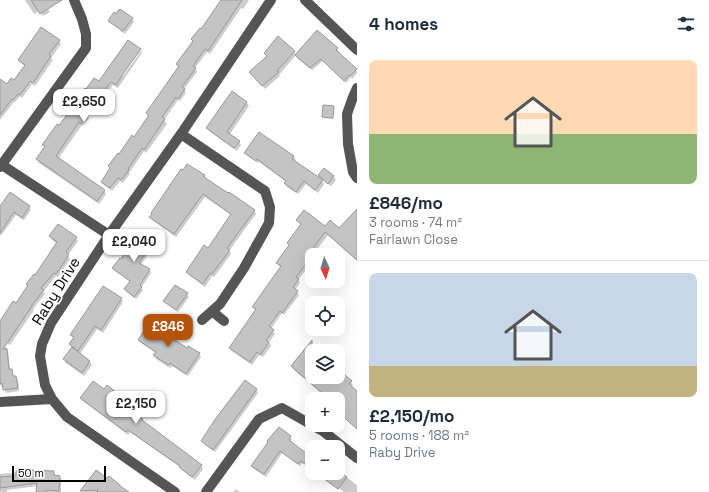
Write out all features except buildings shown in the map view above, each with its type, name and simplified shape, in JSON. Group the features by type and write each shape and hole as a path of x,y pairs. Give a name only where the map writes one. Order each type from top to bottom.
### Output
{"street":[{"path":"74,0 86,34 86,48 1,166 109,235"},
{"name":"Raby Drive","path":"175,492 66,417 52,399 45,385 40,356 42,344 51,323 109,235 181,134 271,0"},
{"path":"305,0 357,50"},
{"path":"357,88 347,114 348,144 353,172 357,178"},
{"path":"181,134 265,191 270,207 269,223 244,268 220,304 202,320"},
{"path":"212,311 224,321"},
{"path":"0,402 52,399"},
{"path":"206,492 259,419 282,408 305,421"},
{"path":"324,432 357,458"}]}
